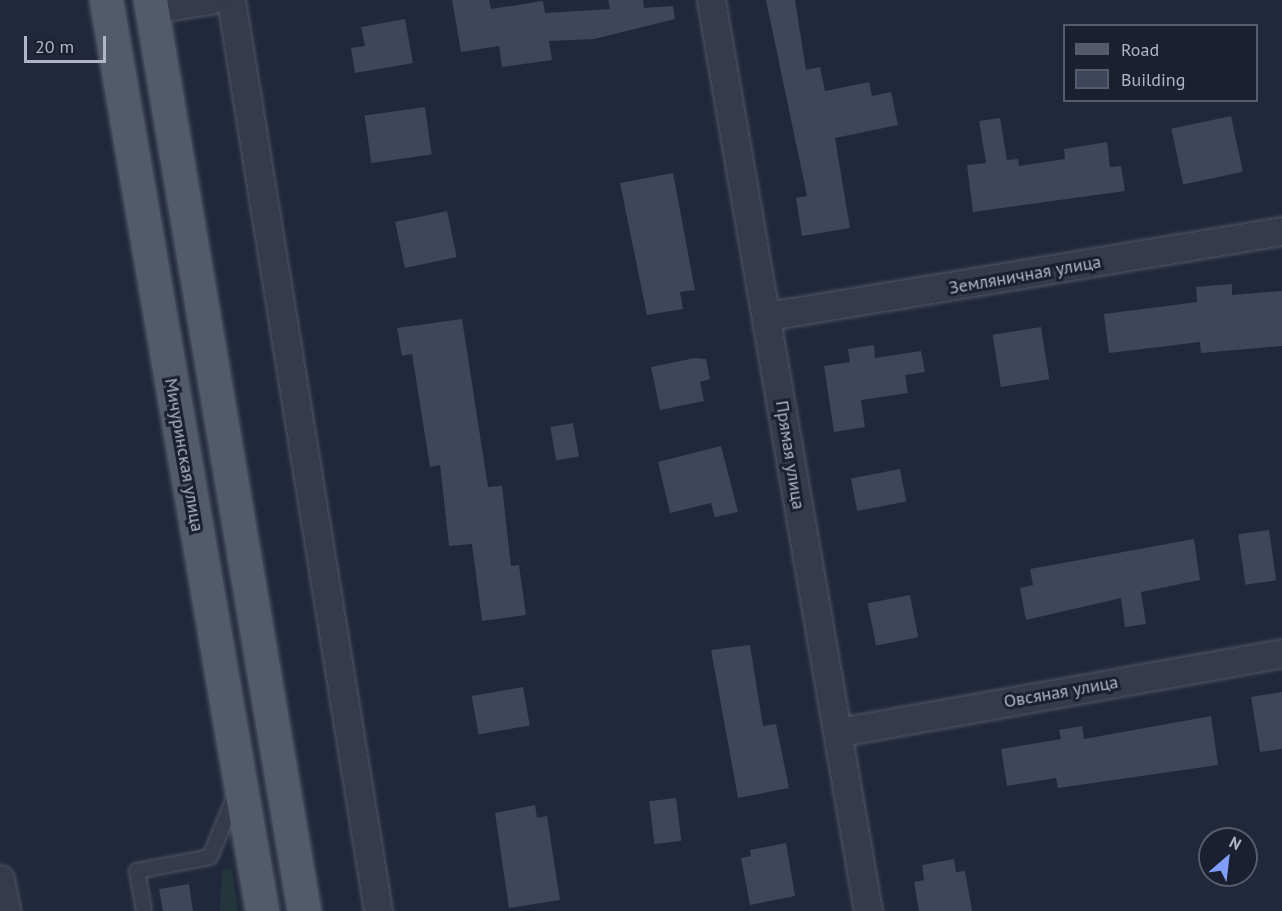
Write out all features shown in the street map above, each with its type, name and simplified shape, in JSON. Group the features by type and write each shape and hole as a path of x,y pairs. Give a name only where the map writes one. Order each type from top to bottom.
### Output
{"main road":[{"name":"Мичуринская улица","path":"106,0 262,911"},
{"path":"151,4 304,911"}],"street":[{"path":"151,4 210,0"},
{"path":"231,0 378,911"},
{"name":"Прямая улица","path":"711,0 840,732 868,911"},
{"name":"Земляничная улица","path":"768,316 1282,231"},
{"name":"Овсяная улица","path":"840,732 1282,653"},
{"path":"0,879 6,911"}],"lane":[{"path":"144,911 137,871 210,857 241,783"}],"shaded area":[{"path":"232,869 238,911 220,911 222,870"}],"building":[{"path":"452,0 489,0 491,9 543,1 545,13 610,9 608,0 643,0 644,8 673,6 675,19 594,39 549,41 552,60 502,67 499,46 461,52"},
{"path":"766,0 795,0 806,70 820,67 825,91 869,82 872,96 891,92 898,125 835,138 850,228 802,236 796,198 807,196"},
{"path":"405,19 413,63 355,73 351,48 365,46 361,27"},
{"path":"425,107 432,155 371,163 365,115"},
{"path":"1231,116 1243,172 1183,184 1171,129"},
{"path":"1000,118 1007,160 1018,159 1019,166 1065,159 1064,149 1107,142 1110,167 1121,166 1125,191 973,212 967,165 986,163 979,121"},
{"path":"673,173 695,290 680,292 683,309 647,315 620,183"},
{"path":"447,211 457,257 405,268 395,222"},
{"path":"1232,284 1232,295 1282,291 1282,346 1201,353 1200,342 1109,353 1104,314 1197,302 1196,287"},
{"path":"462,319 488,487 502,486 511,566 519,565 526,615 482,621 472,544 449,546 440,465 430,467 412,354 402,356 397,328"},
{"path":"1041,327 1049,379 1001,387 993,335"},
{"path":"874,345 875,358 921,351 925,372 905,375 908,393 861,400 865,427 834,432 824,366 850,362 848,349"},
{"path":"695,358 706,359 710,379 700,382 704,401 660,410 651,367"},
{"path":"573,423 579,456 556,460 550,427"},
{"path":"721,446 738,512 715,517 711,503 670,513 658,462"},
{"path":"900,469 906,501 857,511 851,479"},
{"path":"1269,530 1276,581 1245,585 1238,534"},
{"path":"1194,539 1200,580 1141,592 1146,624 1125,627 1121,598 1026,620 1020,588 1033,585 1030,569"},
{"path":"910,595 918,637 876,645 868,603"},
{"path":"750,645 763,726 776,724 789,788 738,798 711,650"},
{"path":"523,687 530,725 479,734 472,696"},
{"path":"1282,692 1282,749 1260,752 1251,697"},
{"path":"1211,716 1218,765 1058,788 1056,778 1007,786 1001,749 1061,739 1059,730 1082,726 1084,739"},
{"path":"676,798 681,841 654,844 649,801"},
{"path":"535,805 537,818 547,816 560,900 509,908 495,813"},
{"path":"786,843 795,896 750,905 741,858 751,856 750,850"},
{"path":"954,859 956,872 965,871 972,911 919,911 914,882 924,880 922,865"},
{"path":"189,884 193,911 163,911 159,889"}]}
